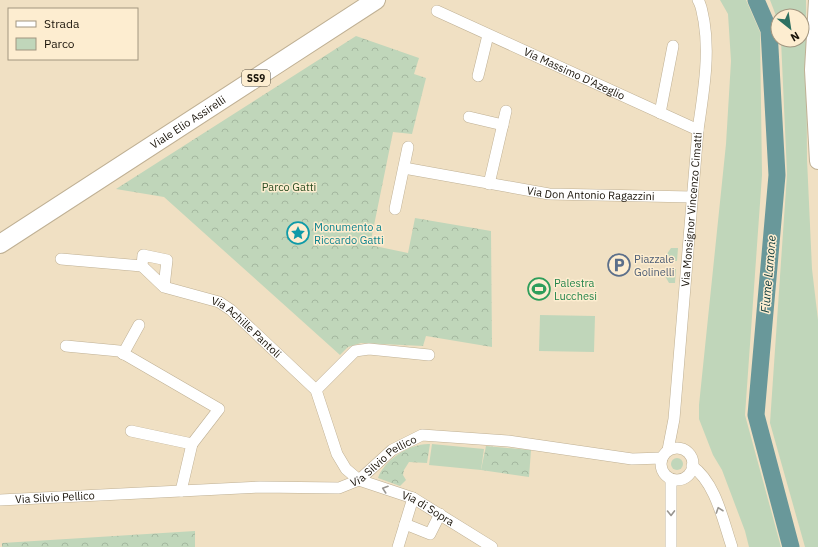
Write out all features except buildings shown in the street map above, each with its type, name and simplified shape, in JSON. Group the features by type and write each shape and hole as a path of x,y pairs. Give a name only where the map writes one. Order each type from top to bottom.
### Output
{"main road":[{"name":"Viale Elio Assirelli","path":"134,151 357,0"},
{"name":"Viale Elio Assirelli","path":"1,234 376,0"}],"street":[{"name":"Via Monsignor Vincenzo Cimatti","path":"664,459 674,420 692,196 704,86 707,39 701,5 698,0"},
{"path":"817,0 816,66 818,161"},
{"name":"Via Massimo D'Azeglio","path":"437,11 698,130"},
{"path":"478,76 488,35"},
{"path":"660,112 673,46"},
{"path":"489,184 506,111"},
{"path":"469,117 503,124"},
{"path":"396,209 408,147"},
{"name":"Via Don Antonio Ragazzini","path":"404,168 549,194 692,196"},
{"path":"61,259 142,266 143,255 167,260 164,287"},
{"name":"Via Achille Pantoli","path":"142,266 164,287 219,302 232,310 316,390 338,454 346,469 359,480"},
{"path":"123,354 139,325"},
{"path":"66,346 119,351 219,409 192,444 182,491"},
{"path":"316,390 355,351 369,349 429,355"},
{"name":"Via Monsignor Vincenzo Cimatti","path":"674,420 682,449 689,453 692,466 706,480 714,494 732,547"},
{"path":"131,431 192,444"},
{"name":"Via Silvio Pellico","path":"0,500 260,487 339,488 359,480 392,450 422,435 508,441 632,459 664,459"},
{"path":"682,449 675,448 664,459 663,473 671,479 676,480 685,478 692,466"},
{"path":"671,479 671,547"},
{"name":"Via di Sopra","path":"359,480 413,498 492,547"},
{"path":"398,547 413,498"},
{"path":"405,524 430,534 440,514"}],"green space":[{"path":"720,0 746,0 760,32 762,175 745,415 781,547 749,547 745,531 722,470 713,455 699,419 699,405 726,144 731,61 728,14"},
{"path":"770,0 806,0 806,8 773,8"},
{"name":"Parco Gatti","path":"356,36 419,58 414,74 426,78 412,134 393,132 370,245 408,253 415,218 491,231 492,347 426,336 423,346 361,343 348,347 340,355 164,197 116,189"},
{"path":"781,48 806,48 807,159 812,269 818,320 818,547 805,547 770,423 787,174"},
{"path":"671,248 678,248 677,261 662,261"},
{"path":"661,269 676,269 675,283 669,283"},
{"path":"540,315 595,316 594,352 539,351"},
{"path":"430,444 427,463 409,462 403,475 406,480 400,486 378,478 386,465 399,454 414,446"},
{"path":"432,444 484,449 481,470 429,465"},
{"path":"486,446 531,450 529,477 481,470"},
{"path":"675,458 679,458 683,464 679,470 675,470 671,466 671,462"},
{"path":"195,531 195,547 2,547 2,543"}],"waterway":[{"name":"Fiume Lamone","path":"756,0 769,30 777,175 756,415 791,547"}],"place":[{"name":"Monumento a Riccardo Gatti","path":"298,233"},
{"name":"Piazzale Golinelli","path":"619,265"},
{"name":"Palestra Lucchesi","path":"539,289"}]}
